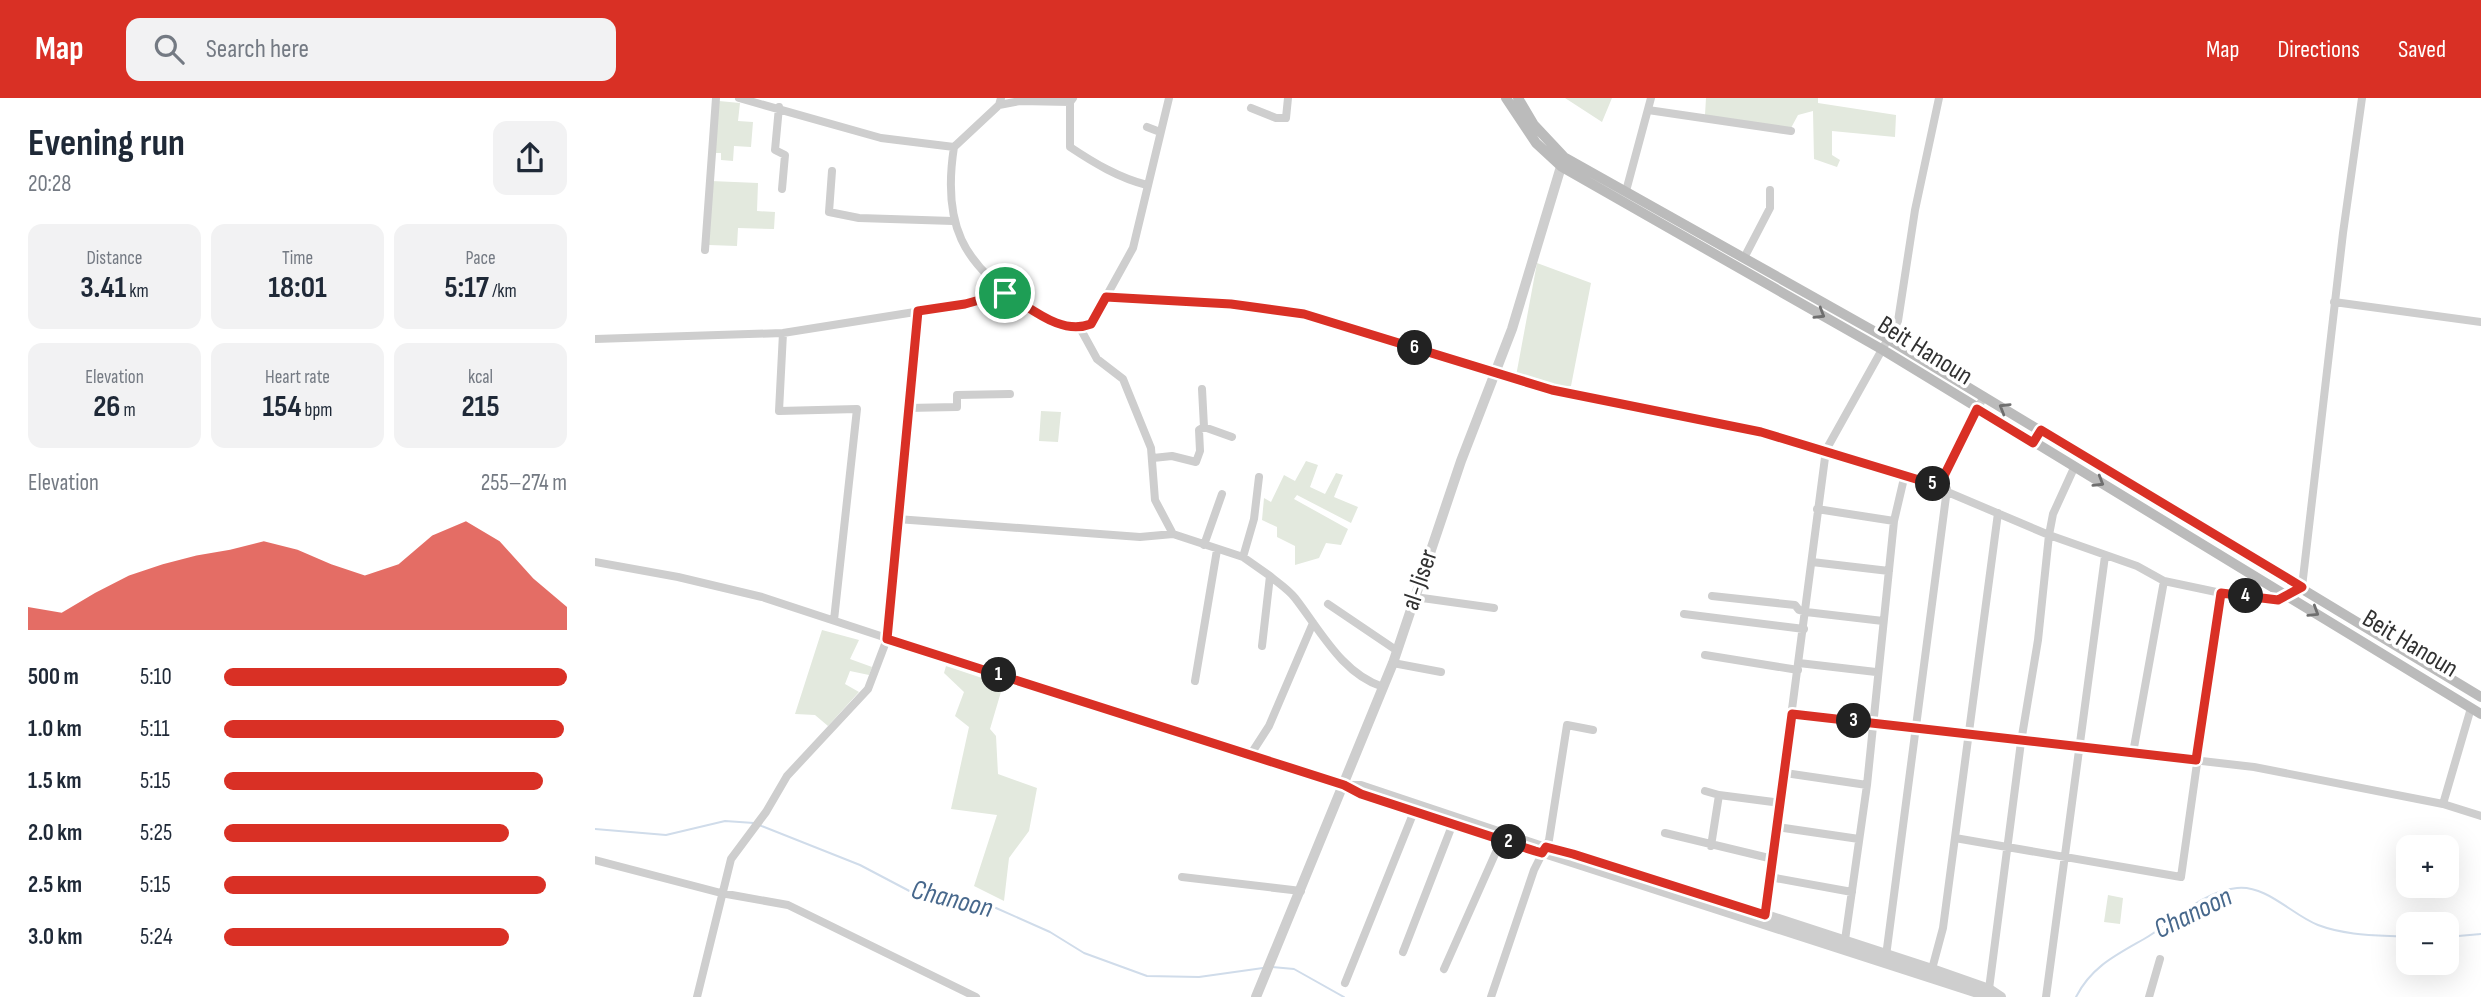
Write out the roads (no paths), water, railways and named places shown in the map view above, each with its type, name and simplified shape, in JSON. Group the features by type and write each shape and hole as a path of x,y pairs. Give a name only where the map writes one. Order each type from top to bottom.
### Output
{"main road":[{"name":"Beit Hanoun","path":"1506,98 1537,143 1563,162 1886,344 1984,396 2481,697"},
{"name":"Beit Hanoun","path":"1518,98 1534,125 1563,162 1626,191 1744,258 1886,344 1977,409 2476,711"}],"street":[{"path":"705,250 716,98"},
{"path":"739,98 779,107 881,138 954,147"},
{"path":"1147,185 1115,176 1105,165 1070,147 1072,100 1000,101 954,147 950,202 953,221 971,258 1005,293 1058,323 1080,328 1091,324 1133,248 1169,98"},
{"path":"1251,108 1276,118 1286,118 1288,98"},
{"path":"1765,915 1826,450 1898,321 1915,210 1939,98"},
{"path":"1106,297 1231,304 1304,314 1552,390 1688,415 1826,450 1943,488 2049,535 2137,566 2164,581 2221,593 2278,600 2302,587 2362,98"},
{"path":"1626,191 1648,102 1791,131"},
{"path":"779,107 775,150 785,155 782,189"},
{"path":"1147,127 1160,132"},
{"name":"al-Jiser","path":"1256,997 1393,663 1461,461 1515,320 1563,162"},
{"path":"832,171 829,212 907,221 953,221"},
{"path":"1744,258 1770,208 1770,190"},
{"path":"596,336 783,333 965,304 1005,293"},
{"path":"2335,302 2481,322"},
{"path":"697,997 731,859 755,829 787,776 868,689 887,639 918,311"},
{"path":"1080,328 1097,359 1122,379 1153,458 1155,500 1173,534"},
{"path":"783,333 779,411 857,410 834,620"},
{"path":"1202,389 1204,427"},
{"path":"907,408 957,407 957,395 1010,394"},
{"path":"1887,956 1918,729 1943,488 1984,396"},
{"path":"1153,458 1172,456 1196,462 1200,451 1199,430 1204,427"},
{"path":"1204,427 1232,437"},
{"path":"2033,443 2041,430"},
{"path":"1990,993 2021,742 2038,640 2049,535 2053,514 2074,468"},
{"path":"1845,940 1867,785 1876,672 1894,521 1905,474"},
{"path":"1243,557 1254,520 1259,477"},
{"path":"1204,545 1222,494"},
{"path":"1817,509 1894,521"},
{"path":"1932,969 1943,928 1998,513"},
{"path":"897,519 1140,537 1173,534 1243,557 1293,595 1350,668 1364,681 1383,687"},
{"path":"1195,681 1217,550"},
{"path":"2046,997 2105,556"},
{"path":"595,562 678,577 762,597 1249,757 1344,785 1361,794 1419,808 2001,997"},
{"path":"1812,562 1889,571"},
{"path":"1262,646 1270,576"},
{"path":"2133,752 2164,581"},
{"path":"1955,838 2064,859 2181,877 2221,593"},
{"path":"1712,596 1795,605 1806,612 1883,621"},
{"path":"1415,597 1494,608"},
{"path":"1328,604 1396,650"},
{"path":"1684,614 1804,629"},
{"path":"1249,757 1269,726 1313,623"},
{"path":"1705,655 1799,667 1876,672"},
{"path":"1393,663 1441,672"},
{"path":"2443,804 2476,711"},
{"path":"1792,714 2254,767 2443,804 2481,816"},
{"path":"1492,997 1544,850 1566,725 1593,730"},
{"path":"1785,773 1867,785"},
{"path":"1705,791 1781,803"},
{"path":"1711,846 1719,795"},
{"path":"1345,983 1396,855 1419,808"},
{"path":"1403,952 1455,820"},
{"path":"1777,827 1859,839"},
{"path":"1665,833 1773,859"},
{"path":"1444,969 1503,835"},
{"path":"1544,850 1619,867 1932,969 1990,993"},
{"path":"595,860 721,893 788,905 976,997"},
{"path":"1182,877 1301,891"},
{"path":"1770,877 1852,892"},
{"path":"2149,997 2159,959"}],"waterway":[{"name":"Chanoon","path":"595,829 666,835 725,821 754,823"},
{"name":"Chanoon","path":"759,825 860,865 917,895 977,902 996,908 1050,932 1084,953 1147,976 1199,977 1263,968"},
{"name":"Chanoon","path":"2076,997 2089,978 2114,956 2200,901 2224,890 2248,888 2259,891 2308,920 2329,929 2396,936"},
{"name":"Chanoon","path":"2459,936 2481,934"},
{"name":"Chanoon","path":"1272,967 1294,969 1344,997"}]}
